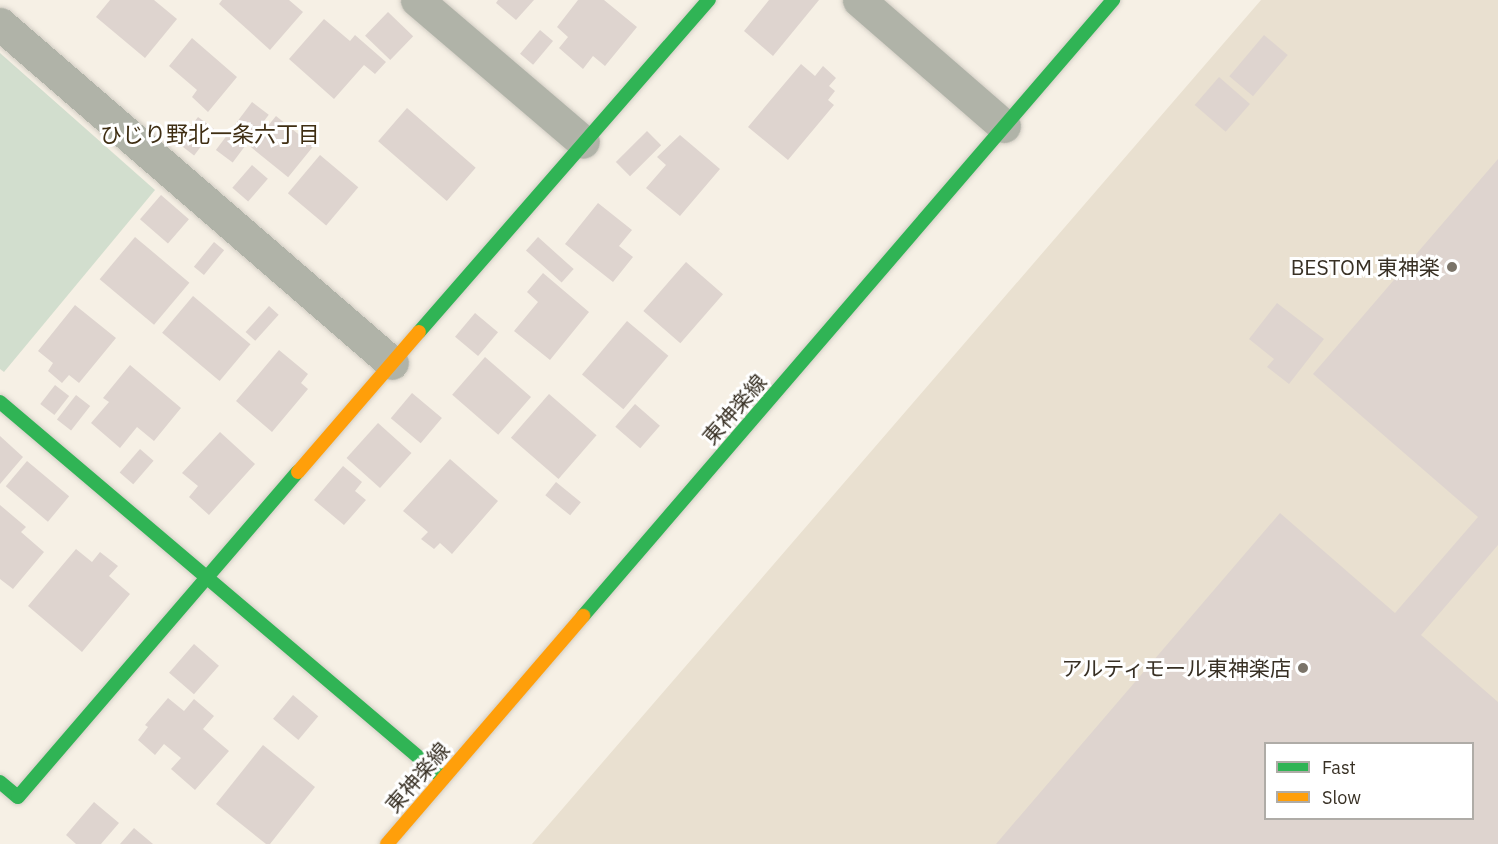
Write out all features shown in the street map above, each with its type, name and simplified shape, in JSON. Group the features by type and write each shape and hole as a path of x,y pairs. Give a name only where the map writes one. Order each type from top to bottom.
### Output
{"street":[{"path":"417,0 583,142"},
{"path":"0,782 18,797 583,142 709,0"},
{"path":"859,0 1004,126"},
{"name":"東神楽線","path":"387,844 1113,0"},
{"path":"0,24 392,363"},
{"path":"0,402 443,778"}],"shaded area":[{"path":"1261,0 1498,0 1498,844 532,844"}],"green space":[{"path":"0,53 155,190 4,372 0,369"}],"building":[{"path":"110,0 154,0 177,19 145,58 96,17"},
{"path":"222,0 289,0 303,12 270,50 219,4"},
{"path":"498,0 534,0 516,20 496,3"},
{"path":"578,0 604,0 637,27 605,66 593,56 583,69 559,48 568,37 557,27"},
{"path":"769,0 819,0 773,56 744,31"},
{"path":"388,12 413,36 390,60 365,36"},
{"path":"324,19 350,41 355,35 386,62 375,74 364,65 334,99 289,59"},
{"path":"540,30 553,41 533,65 520,54"},
{"path":"1264,35 1288,55 1253,96 1229,76"},
{"path":"192,38 237,77 208,112 192,97 197,90 169,66"},
{"path":"801,64 815,76 823,66 836,78 829,86 835,91 828,100 834,105 788,160 748,127"},
{"path":"1219,77 1250,104 1226,132 1195,105"},
{"path":"252,102 269,115 233,163 216,150"},
{"path":"407,108 476,168 447,201 378,141"},
{"path":"276,116 313,146 288,177 251,147"},
{"path":"198,117 214,129 194,155 178,143"},
{"path":"647,131 661,145 630,176 616,162"},
{"path":"680,135 720,169 680,216 646,188 666,165 657,157"},
{"path":"320,155 358,187 326,225 288,193"},
{"name":"アルティモール東神楽店","path":"1498,159 1498,545 1421,635 1498,702 1498,844 996,844 1280,513 1395,613 1478,517 1313,374"},
{"path":"252,165 268,179 248,201 232,188"},
{"path":"161,195 189,219 168,243 140,219"},
{"path":"598,203 632,230 619,246 633,257 613,282 565,244"},
{"path":"135,237 189,283 154,325 100,279"},
{"path":"538,237 574,269 562,282 526,250"},
{"path":"214,242 224,250 204,275 194,267"},
{"path":"686,262 723,294 680,343 643,311"},
{"path":"543,273 589,312 550,360 514,331 538,302 527,292"},
{"path":"193,296 250,344 220,381 162,333"},
{"path":"1277,303 1324,339 1289,384 1267,367 1274,359 1249,339"},
{"path":"75,305 116,338 79,383 69,375 62,383 48,371 53,363 38,351"},
{"path":"269,306 279,315 255,341 246,332"},
{"path":"475,313 498,332 478,356 455,337"},
{"path":"627,321 668,356 623,409 582,375"},
{"path":"279,350 308,374 301,383 308,389 272,432 236,401"},
{"path":"485,357 531,397 498,435 452,395"},
{"path":"130,365 181,408 154,441 137,427 120,448 91,423 109,402 103,398"},
{"path":"55,385 69,396 54,415 40,404"},
{"path":"412,393 442,418 421,443 391,418"},
{"path":"549,394 597,435 558,479 511,438"},
{"path":"76,395 90,406 71,431 57,419"},
{"path":"635,404 660,426 640,448 615,427"},
{"path":"378,423 411,453 380,488 347,458"},
{"path":"220,432 255,464 209,515 189,497 198,486 182,473"},
{"path":"0,436 23,457 0,484"},
{"path":"140,449 154,461 133,484 120,472"},
{"path":"450,459 498,501 452,554 440,543 434,549 421,539 428,532 403,511"},
{"path":"27,461 69,496 48,522 6,486"},
{"path":"343,466 362,482 355,491 366,500 344,525 314,500"},
{"path":"556,482 581,502 570,515 545,495"},
{"path":"0,505 26,527 21,532 44,552 13,589 0,579"},
{"path":"76,549 92,562 100,552 118,566 109,576 130,594 82,652 28,606"},
{"path":"194,644 219,666 194,694 169,673"},
{"path":"293,695 318,716 298,740 273,719"},
{"path":"168,698 184,711 194,699 214,716 203,729 229,751 195,790 171,769 181,758 164,744 155,755 138,740 148,727 145,725"},
{"path":"263,745 315,787 270,844 266,844 216,804"},
{"path":"94,802 119,823 101,844 76,844 66,835"},
{"path":"134,828 153,844 120,844"}],"traffic: fast":[{"path":"419,332 709,0"},
{"path":"583,616 1113,0"},
{"path":"0,402 443,778"},
{"path":"0,782 18,797 298,472"}],"traffic: slow":[{"path":"298,472 419,332"},
{"path":"387,844 583,616"}],"place":[{"name":"BESTOM 東神楽","path":"1452,267"},
{"name":"アルティモール東神楽店","path":"1303,668"}],"district":[{"name":"ひじり野北一条六丁目","path":"210,134"}]}
